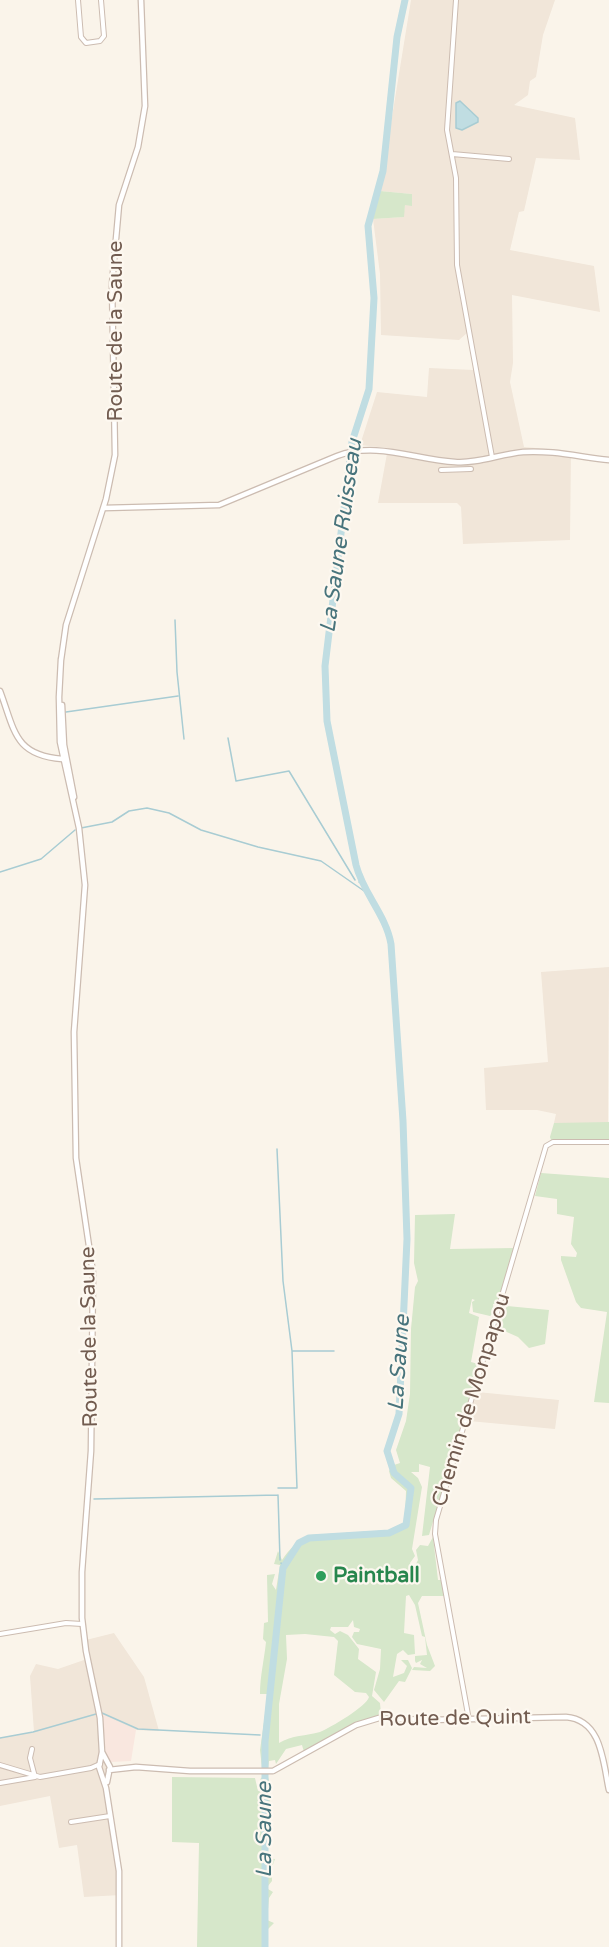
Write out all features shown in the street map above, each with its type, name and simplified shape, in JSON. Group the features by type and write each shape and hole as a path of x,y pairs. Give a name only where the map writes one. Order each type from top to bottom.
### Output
{"street":[{"path":"78,0 81,38 86,43 100,41 104,36 101,0"},
{"name":"Route de la Saune","path":"119,1947 119,1875 106,1788 100,1767 102,1752 98,1707 82,1624 82,1572 91,1451 93,1280 76,1150 74,1021 85,904 83,859 63,756 58,697 68,618 104,508 116,447 111,306 115,228 122,192 140,136 145,100 141,0"},
{"path":"456,0 447,130 458,197 457,265 492,457"},
{"path":"452,154 509,159"},
{"path":"104,508 215,506 345,454 357,452 405,452 457,463 543,451 609,460"},
{"path":"457,463 457,470"},
{"path":"441,470 471,469"},
{"path":"106,499 124,507"},
{"path":"0,692 21,745 31,753 63,756"},
{"name":"Chemin de Monpapou","path":"470,1720 435,1534 436,1520 546,1146 553,1142 609,1142"},
{"path":"0,1634 66,1623 82,1624"},
{"name":"Route de Quint","path":"108,1767 270,1771 373,1719 470,1720 566,1717 582,1721 590,1726 596,1738 609,1790"},
{"path":"32,1749 35,1777"},
{"name":"Route de la Saune","path":"102,1752 108,1767 106,1788"},
{"path":"0,1765 35,1777"},
{"path":"100,1767 108,1767"},
{"path":"0,1783 108,1767"},
{"path":"71,1822 110,1816"}],"shaded area":[{"path":"411,0 555,0 543,35 536,77 530,81 528,95 514,105 575,118 580,160 536,158 524,211 519,212 510,250 594,266 600,312 512,295 513,363 510,382 524,447 571,451 570,540 463,544 461,507 457,503 378,503 388,448 360,445 377,392 427,397 429,368 474,370 467,333 459,340 381,335 380,274 373,219 403,217 405,205 412,205 412,194 380,191"},
{"path":"609,967 608,1123 554,1123 556,1114 537,1110 486,1110 484,1068 548,1062 541,972"},
{"path":"477,1392 559,1400 555,1429 469,1421"},
{"path":"114,1633 144,1677 159,1731 136,1730 102,1715 108,1782 121,1871 121,1895 84,1897 77,1845 59,1848 50,1796 0,1806 0,1738 34,1732 30,1676 36,1664 58,1669 84,1660 82,1641"},
{"path":"102,1714 136,1730 131,1761 111,1762 106,1756"}],"green space":[{"path":"380,191 412,194 412,206 405,205 404,217 373,219"},
{"path":"609,1122 609,1140 551,1140 550,1137 554,1123"},
{"path":"541,1173 609,1178 609,1403 594,1402 607,1312 581,1308 576,1302 561,1260 561,1256 576,1257 577,1253 571,1244 574,1217 557,1214 557,1199 535,1196"},
{"path":"455,1214 450,1249 515,1248 497,1304 493,1304 494,1313 490,1316 473,1312 472,1302 475,1300 472,1299 469,1313 479,1317 471,1362 478,1364 479,1368 429,1535 422,1536 430,1467 419,1464 419,1472 411,1472 418,1478 422,1487 412,1549 415,1556 410,1563 414,1568 418,1560 416,1550 420,1545 428,1546 433,1537 438,1580 443,1580 446,1596 422,1596 418,1603 427,1645 435,1666 430,1671 412,1670 414,1667 427,1668 420,1664 422,1660 416,1663 415,1656 427,1655 425,1637 422,1636 415,1605 409,1595 406,1596 404,1633 414,1635 415,1654 408,1655 403,1650 397,1654 393,1677 404,1673 407,1666 401,1660 408,1660 412,1668 405,1682 399,1681 384,1702 374,1690 380,1669 381,1649 357,1644 352,1637 354,1632 359,1632 360,1629 354,1627 353,1620 348,1627 331,1627 330,1630 335,1634 340,1631 348,1635 359,1649 358,1659 376,1672 372,1696 380,1703 381,1714 329,1737 304,1752 302,1745 286,1749 276,1764 275,1760 269,1761 268,1769 262,1768 260,1750 268,1694 260,1694 266,1642 263,1639 264,1623 268,1622 267,1575 275,1574 272,1584 276,1590 280,1565 274,1564 278,1551 282,1560 295,1545 311,1535 392,1530 402,1526 405,1521 406,1491 391,1478 389,1471 394,1465 400,1463 396,1450 406,1421 410,1394 411,1329 415,1287 418,1281 414,1263 415,1215","holes":["286,1635 334,1637 338,1641 334,1675 355,1692 366,1693 369,1697 367,1701 325,1730 289,1738 279,1743 279,1704 287,1659"]},
{"path":"507,1306 549,1310 545,1344 529,1348 518,1337 500,1329 502,1315"},
{"path":"267,1774 271,1786 267,1858 275,1859 272,1867 272,1881 268,1886 268,1889 273,1892 269,1898 267,1920 274,1923 268,1929 268,1947 197,1947 199,1843 172,1842 172,1777 255,1778 258,1791 261,1790 258,1785 261,1778"}],"water":[{"path":"460,101 478,118 478,122 462,130 456,128 456,103"}],"waterway":[{"name":"La Saune","path":"265,1947 265,1742 283,1568 299,1543 309,1538 389,1533 406,1525 411,1488 394,1473 387,1451 399,1414 407,1239 403,1121 391,944 384,923 356,865 327,721 325,666 352,442 369,389 374,298 368,226 383,171 397,37 405,0"},
{"path":"175,620 177,672 184,739"},
{"path":"66,712 178,696"},
{"path":"228,738 236,781 289,771 355,880"},
{"path":"81,828 112,822 129,811 147,808 169,813 201,830 258,847 321,861 367,893"},
{"path":"0,872 41,859 75,830"},
{"path":"277,1149 283,1281 292,1351 297,1488 278,1488"},
{"path":"293,1351 334,1351"},
{"path":"278,1495 280,1560"},
{"path":"94,1499 278,1495"},
{"path":"102,1713 138,1729 260,1735"},
{"path":"0,1738 33,1732 96,1714"}],"place":[{"name":"Paintball","path":"321,1576"}],"water label":[{"name":"La Saune Ruisseau","path":"342,536"}]}
